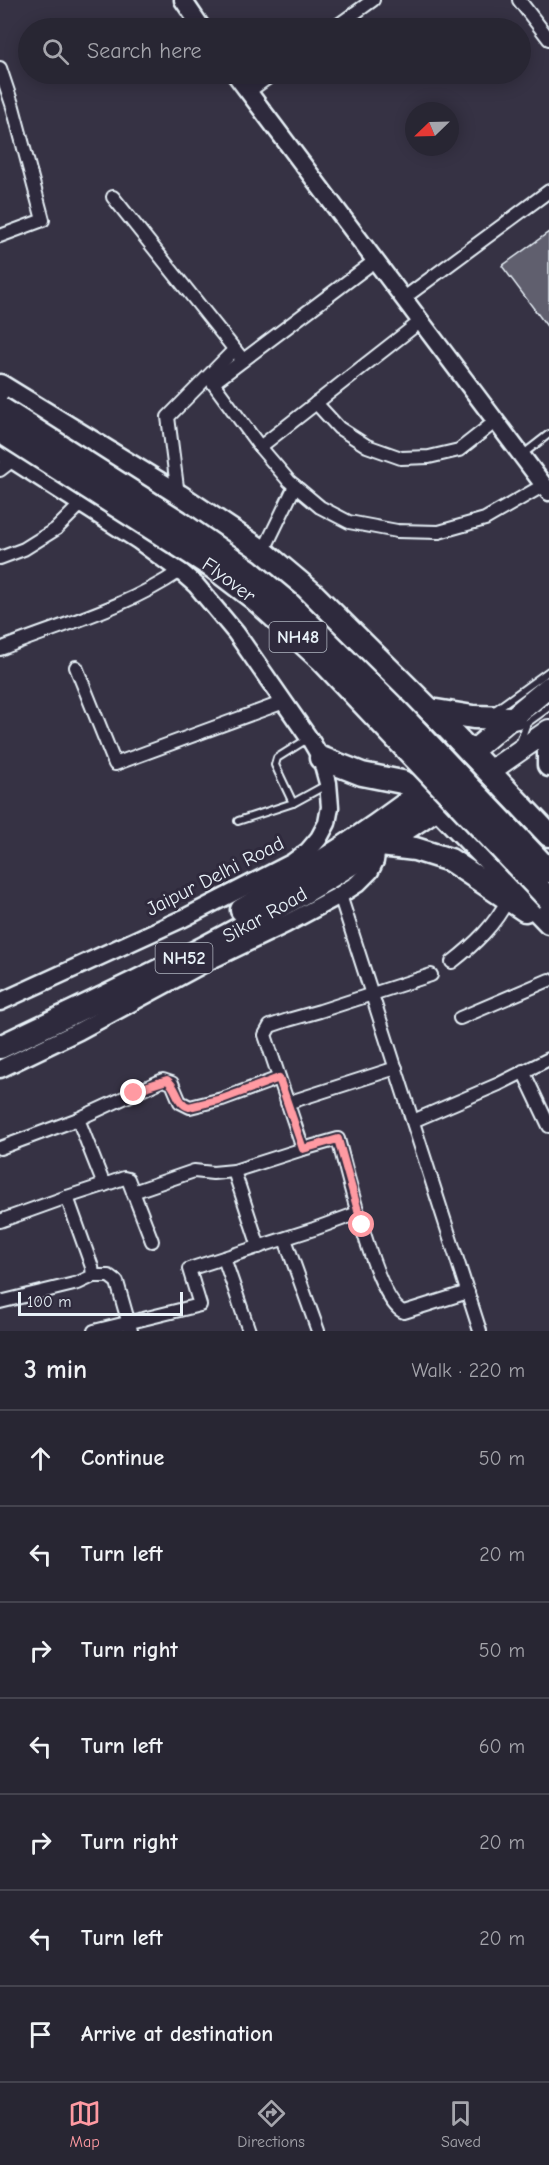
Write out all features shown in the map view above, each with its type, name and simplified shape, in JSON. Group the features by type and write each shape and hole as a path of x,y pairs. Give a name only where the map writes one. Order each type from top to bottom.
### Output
{"highway":[{"path":"0,386 178,496 263,552 313,594 430,710 549,835"},
{"name":"Flyover","path":"0,408 179,522 248,570 289,604 399,713 549,871"},
{"name":"Flyover","path":"0,431 213,567 255,599 321,658 549,899"},
{"path":"430,710 505,722"},
{"path":"549,740 549,765"},
{"name":"NH52","path":"374,850 430,800 470,753"},
{"path":"321,758 362,774 402,782 430,800 549,924"},
{"name":"NH52","path":"0,1030 179,945 309,870 376,826 489,772"},
{"path":"374,850 416,849 450,860 549,924"},
{"name":"Sikar Road","path":"0,1047 203,948 374,850"}],"main road":[{"path":"183,0 195,18"},
{"path":"242,84 546,489"},
{"name":"Jaipur Delhi Road","path":"0,1002 184,918 293,862 308,851 319,838 327,823 330,807 328,783 321,758 309,738 236,633 196,585 180,571 81,504 4,461"},
{"path":"470,753 549,687"},
{"path":"489,772 549,730"},
{"path":"0,1069 79,1031 209,961 340,895 357,884 370,871 375,861 374,850"}],"street":[{"path":"348,18 373,0"},
{"path":"519,0 549,39"},
{"path":"0,68 43,220 0,236"},
{"path":"248,92 259,84"},
{"path":"404,298 549,191"},
{"path":"113,196 243,360"},
{"path":"376,260 213,383 260,447 296,486 320,507 349,522 397,531 439,532 485,519 546,489"},
{"path":"260,447 421,321"},
{"path":"178,496 168,417 234,350"},
{"path":"316,403 339,428 367,446 401,458 429,457 459,450 496,421"},
{"path":"263,552 296,486"},
{"path":"0,558 24,549 56,529 81,504"},
{"path":"0,649 154,588 180,571"},
{"path":"76,668 115,764 284,702"},
{"path":"340,895 480,1331"},
{"path":"452,962 484,934 501,913 508,899"},
{"path":"303,1149 265,1035 270,1026 431,975"},
{"path":"460,1018 549,980"},
{"path":"413,1121 499,1084 549,1059"},
{"path":"287,1103 396,1068"},
{"path":"523,1071 549,1126"},
{"path":"0,1148 78,1119 163,1080 172,1083 180,1102 189,1107 222,1099 279,1078"},
{"path":"78,1119 104,1185"},
{"path":"133,1192 194,1171 213,1173 234,1171 338,1139 373,1263 393,1304 399,1311 404,1312 468,1292"},
{"path":"234,1171 260,1247"},
{"path":"0,1221 124,1178 128,1179 152,1241"},
{"path":"67,1197 92,1267 93,1276"},
{"path":"94,1331 130,1327 200,1305 189,1269 358,1213"},
{"path":"285,1239 318,1331"},
{"path":"224,1258 249,1331"},
{"path":"0,1302 78,1283 93,1276 109,1276 117,1282 130,1327"}],"lane":[{"path":"521,455 549,434"},
{"path":"505,722 549,671"},
{"path":"505,722 549,707"},
{"path":"505,722 517,753"},
{"path":"293,803 275,765 277,758 309,738"},
{"path":"238,821 293,803 328,783"}],"building":[{"path":"549,232 549,329 502,266"}],"route":[{"path":"134,1093 167,1080 172,1083 180,1102 189,1107 222,1099 279,1078 303,1149 338,1139 362,1225"}]}
